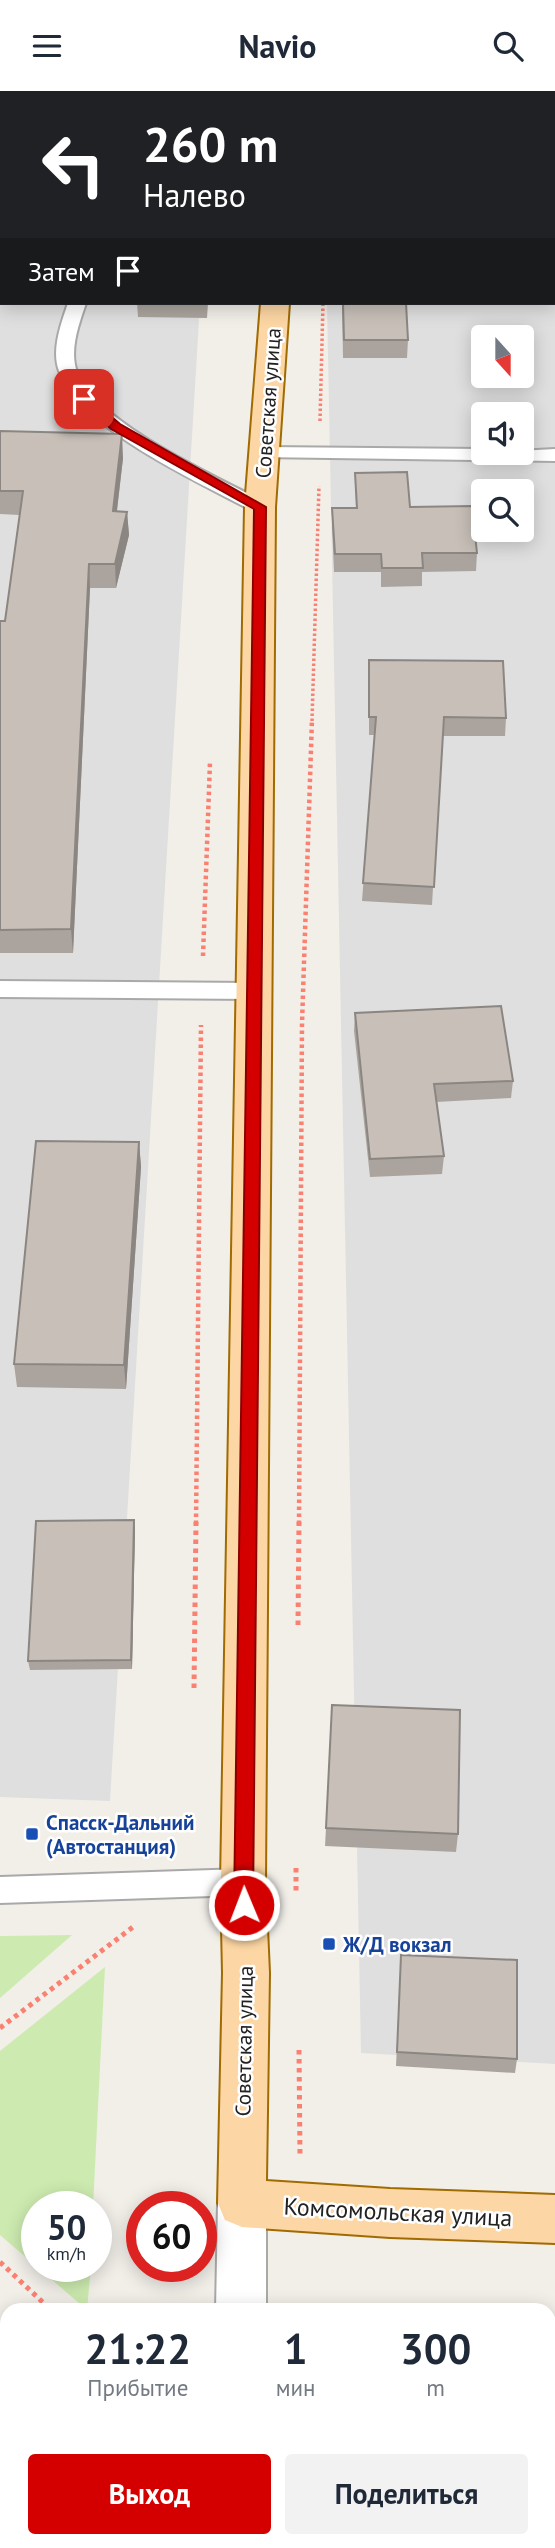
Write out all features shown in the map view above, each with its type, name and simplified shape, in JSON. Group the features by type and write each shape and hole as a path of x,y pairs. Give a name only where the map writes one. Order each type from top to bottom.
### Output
{"main road":[{"name":"Советская улица","path":"242,2203 246,1973 243,1882 260,507 275,305"},
{"name":"Комсомольская улица","path":"242,2203 555,2219"}],"street":[{"name":"Советская улица","path":"241,2303 242,2203"}],"lane":[{"path":"76,305 67,334 68,371 84,399 116,426 260,507"},
{"path":"265,453 555,455"},
{"path":"0,989 254,991"},
{"path":"0,1890 243,1882"}],"path":[{"path":"298,1631 303,1199 302,1024 323,305"},
{"path":"296,1865 296,1906"},
{"path":"0,2028 191,1882"},
{"path":"299,2043 301,2207"},
{"path":"0,2262 44,2303"}],"shaded area":[{"path":"0,305 200,305 110,1801 0,1797"},
{"path":"327,305 555,305 555,2064 361,2053"}],"green space":[{"path":"72,1935 0,1998 0,1936"},
{"path":"105,1967 94,2191 21,2191 21,2253 0,2235 0,2051"},
{"path":"55,2282 90,2282 88,2303 79,2303"}],"building":[{"path":"343,305 406,305 408,340 344,340"},
{"path":"0,431 122,434 113,511 127,512 115,564 89,564 71,929 0,930 0,621 5,621 23,491 0,491"},
{"path":"407,472 410,507 471,506 471,542 476,542 477,553 422,553 423,568 382,568 381,554 335,554 332,508 357,508 355,473"},
{"path":"369,660 503,661 506,718 444,717 434,887 363,883 376,717 369,717"},
{"path":"501,1006 513,1081 434,1084 444,1156 370,1159 355,1013"},
{"path":"36,1141 139,1142 124,1365 14,1364"},
{"path":"134,1520 131,1660 28,1661 36,1521"},
{"path":"332,1705 460,1710 458,1834 326,1828"},
{"path":"401,1955 517,1960 517,2059 397,2052"}],"place":[{"name":"Спасск-Дальний (Автостанция)","path":"32,1834"},
{"name":"Ж/Д вокзал","path":"329,1944"}],"route":[{"path":"84,399 116,426 260,507 244,1905"}]}
